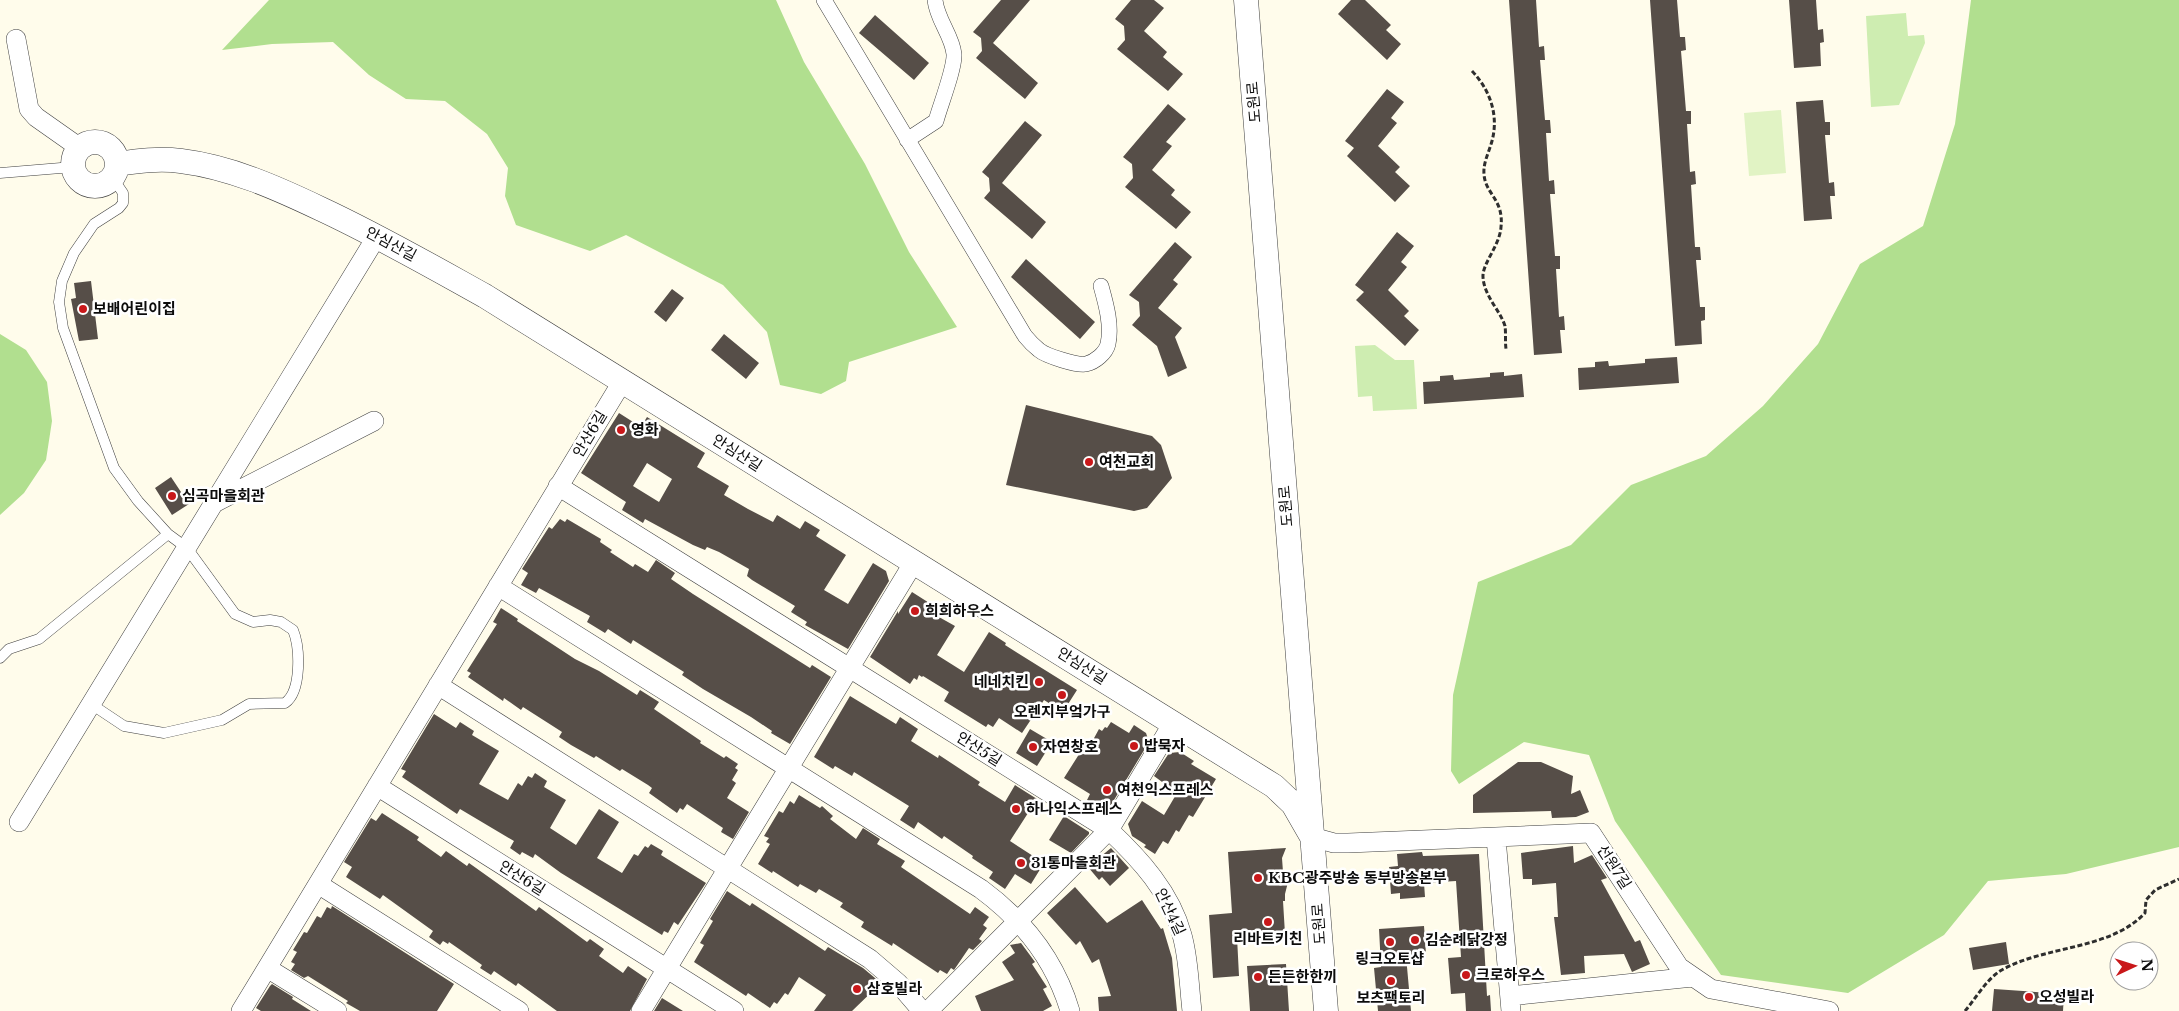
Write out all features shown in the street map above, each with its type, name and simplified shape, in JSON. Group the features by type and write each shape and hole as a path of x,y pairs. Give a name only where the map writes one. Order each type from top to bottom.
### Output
{"street":[{"path":"824,0 1025,336 1039,350 1050,356 1086,364 1099,358 1108,346 1109,328 1107,307 1101,286"},
{"path":"907,140 936,121 954,55 950,40 936,12 935,0"},
{"name":"도원로","path":"1246,0 1326,1011"},
{"path":"16,39 29,109 77,157 80,180 86,184 100,185 114,170 116,156 107,145 93,142 77,157"},
{"name":"안심산길","path":"114,170 146,160 174,160 226,171 281,191 377,236 504,306 622,382 1173,722 1280,791 1292,804 1312,837"},
{"path":"19,822 377,236"},
{"name":"안산6길","path":"240,1011 622,382"},
{"path":"215,502 374,421"},
{"path":"558,486 849,668"},
{"path":"641,1011 914,562"},
{"path":"498,586 1002,904 1034,940 1053,969 1070,1011"},
{"name":"안산5길","path":"849,668 1109,830"},
{"path":"438,685 875,963 898,983 922,1011"},
{"path":"928,1011 1109,830 1173,722"},
{"name":"안산6길","path":"377,786 667,969"},
{"name":"안산4길","path":"1109,830 1142,862 1161,889 1174,913 1182,933 1187,956 1192,1011"},
{"name":"선원7길","path":"1312,837 1337,843 1591,833 1679,967 1712,989 1829,1011"},
{"path":"1496,838 1510,1004 1693,977"},
{"path":"318,884 519,1011"},
{"path":"267,968 337,1011"},
{"path":"667,969 734,1011"}],"lane":[{"path":"0,173 77,157"},
{"path":"91,704 124,726 168,733 222,720 249,704 282,704 293,695 297,683 298,662 293,630 281,622 270,620 253,622 235,614 187,548 168,534 138,501 114,468 63,328 59,302 60,292 70,260 91,227 120,207 124,201 123,193 114,170"},
{"path":"0,658 9,649 39,638 168,534"}],"path":[{"path":"1472,71 1487,90 1493,114 1493,140 1485,162 1484,175 1488,187 1498,203 1501,215 1501,230 1494,251 1484,269 1483,276 1487,292 1504,324 1506,349"},
{"path":"1965,1011 1991,978 1999,972 2025,960 2110,935 2127,928 2145,913 2146,900 2155,890 2179,879"}],"green space":[{"path":"269,0 776,0 804,62 865,164 909,252 957,327 849,362 846,381 821,394 780,385 767,332 723,285 626,235 590,251 516,225 505,196 508,168 487,134 445,101 406,99 369,75 333,42 272,44 222,50"},
{"path":"1971,0 2179,0 2179,847 2066,874 1988,881 1944,935 1848,993 1721,975 1615,821 1589,755 1524,742 1459,784 1451,771 1453,695 1478,582 1571,545 1631,485 1706,456 1763,406 1818,344 1860,264 1923,226 1955,124"},
{"path":"1906,13 1908,36 1924,35 1925,43 1899,105 1871,107 1866,16"},
{"path":"1781,110 1786,173 1749,176 1744,113"},
{"path":"0,334 26,350 47,382 52,421 46,460 24,493 0,515"},
{"path":"1375,345 1395,360 1414,360 1417,409 1373,411 1372,396 1358,397 1355,346"}],"building":[{"path":"1001,0 1030,0 993,43 1038,83 1025,99 976,58 982,51 981,38 973,32"},
{"path":"1131,0 1154,0 1164,8 1144,31 1167,52 1163,57 1183,74 1168,91 1117,49 1125,40 1124,26 1115,19"},
{"path":"1351,0 1365,0 1391,25 1386,30 1401,44 1387,60 1338,14"},
{"path":"1509,0 1536,0 1539,47 1544,46 1545,60 1540,60 1545,120 1550,120 1551,133 1546,133 1549,181 1554,180 1555,194 1550,194 1555,256 1560,256 1560,269 1556,269 1559,317 1564,316 1565,330 1560,330 1562,353 1534,355"},
{"path":"1650,0 1677,0 1680,37 1685,37 1686,50 1681,51 1686,111 1691,111 1691,124 1687,124 1690,172 1695,171 1696,184 1691,185 1695,247 1700,247 1701,260 1696,260 1700,307 1705,307 1705,320 1701,321 1702,344 1675,346"},
{"path":"1789,0 1816,0 1818,30 1823,29 1824,42 1820,43 1821,66 1794,68"},
{"path":"875,15 929,63 914,80 859,33"},
{"path":"1387,89 1404,102 1391,118 1397,123 1378,146 1400,167 1395,172 1410,186 1395,202 1347,156 1354,148 1345,141"},
{"path":"1823,100 1825,122 1830,122 1830,135 1825,135 1829,183 1834,182 1835,196 1830,196 1832,219 1804,221 1796,102"},
{"path":"1168,104 1186,119 1166,142 1172,146 1152,170 1175,190 1171,195 1191,212 1176,229 1125,187 1133,178 1132,164 1123,157"},
{"path":"1025,121 1042,135 1002,183 1046,222 1032,239 984,198 990,191 989,178 982,172"},
{"path":"1397,232 1414,246 1401,262 1407,267 1388,290 1409,311 1404,316 1419,330 1405,346 1356,300 1364,292 1355,285"},
{"path":"1175,242 1192,257 1173,280 1178,284 1158,308 1182,328 1175,337 1187,368 1168,377 1157,346 1132,325 1140,316 1139,302 1129,295"},
{"path":"1026,259 1095,322 1080,339 1011,277"},
{"name":"보배어린이집","path":"91,281 98,339 79,341 71,299 76,298 74,283"},
{"path":"672,289 684,298 666,322 654,312"},
{"path":"724,334 759,363 746,379 711,350"},
{"path":"1677,357 1679,383 1579,390 1578,368 1595,367 1595,362 1608,361 1609,366 1645,363 1645,359"},
{"path":"1504,372 1504,376 1522,374 1524,397 1424,404 1423,382 1440,381 1440,376 1453,375 1454,380 1490,377 1490,373"},
{"name":"여천교회","path":"1026,405 1152,436 1161,445 1172,478 1147,508 1134,511 1006,485"},
{"path":"619,413 641,427 647,417 705,453 697,467 729,486 724,495 773,522 777,515 800,529 805,521 820,530 816,536 846,555 824,590 848,604 873,563 886,571 889,581 848,649 805,625 807,622 791,612 795,606 747,576 749,569 719,552 707,547 705,550 693,545 645,519 643,523 622,510 626,502 581,473","holes":["647,463 672,479 659,502 633,486"]},
{"name":"심곡마을회관","path":"171,477 189,504 172,515 155,488"},
{"path":"560,519 565,522 567,519 601,539 600,542 612,550 610,552 633,567 635,564 648,572 656,560 675,573 671,579 693,594 810,668 812,665 831,677 790,744 771,733 772,731 751,717 703,689 682,675 684,672 633,640 631,644 608,629 605,633 587,622 590,616 539,588 536,593 521,585 528,573 522,569 549,527 552,529"},
{"path":"912,592 934,606 930,612 955,626 937,655 964,672 989,632 1006,643 1005,645 1077,690 1063,712 1044,700 1022,733 999,718 993,727 988,724 986,727 944,701 949,692 923,676 919,675 917,680 914,678 910,684 870,657"},
{"path":"501,608 518,619 517,621 575,659 599,671 637,695 640,690 659,702 654,709 701,741 700,743 724,758 726,756 738,764 735,768 738,770 732,780 736,783 727,798 749,812 733,839 721,832 723,828 687,804 683,810 680,808 677,813 649,793 652,788 648,785 622,769 620,771 596,756 594,758 571,745 559,737 562,732 559,730 523,707 521,710 504,698 503,701 468,677 471,673 467,671 497,624 493,622"},
{"path":"850,696 896,724 900,717 918,729 911,741 938,758 939,755 980,782 978,785 1005,802 1015,785 1037,799 1010,841 1044,863 1031,884 1015,874 1005,889 989,878 993,872 944,836 942,839 918,822 914,829 900,820 909,806 854,772 852,776 835,766 833,769 814,757"},
{"path":"434,714 456,728 460,722 474,731 472,735 499,751 479,784 508,800 518,783 522,786 528,776 532,778 535,773 547,781 544,787 566,800 550,828 576,845 599,809 619,822 597,858 622,873 634,854 638,856 645,846 648,848 651,844 663,851 661,855 706,883 678,925 674,922 668,933 664,931 662,935 561,873 535,854 533,858 522,852 520,855 510,848 514,841 460,809 457,814 402,777 406,771 401,769"},
{"path":"1111,722 1129,733 1134,725 1146,733 1149,742 1111,805 1100,808 1087,800 1090,794 1064,778 1083,748 1087,751 1099,729 1102,731"},
{"path":"1030,729 1052,742 1037,766 1016,753"},
{"path":"1180,752 1194,761 1191,764 1216,779 1193,817 1189,815 1179,832 1176,830 1168,844 1163,841 1155,854 1144,847 1146,845 1132,836 1128,824 1142,801 1164,815 1177,793 1154,776 1169,753"},
{"path":"1518,762 1541,762 1573,776 1571,794 1580,790 1589,812 1576,817 1552,818 1551,811 1473,813 1473,795"},
{"path":"799,795 820,808 822,806 833,816 830,819 856,839 863,828 880,839 877,844 905,861 901,867 970,914 975,907 989,917 983,925 987,928 979,939 982,941 973,950 969,948 954,970 951,968 947,974 940,970 938,973 893,943 892,946 861,927 864,922 840,907 843,903 819,889 816,893 800,884 798,887 758,864 770,844 766,842 769,838 764,836 779,811 783,813 790,801 794,804"},
{"path":"382,813 419,837 417,840 441,857 446,851 467,866 469,863 536,911 539,907 587,942 590,939 604,949 599,956 623,973 628,966 647,979 630,1011 557,1011 518,983 516,986 494,971 491,975 480,968 482,965 449,942 448,944 443,941 440,945 429,937 433,931 383,895 380,899 346,877 352,867 344,862 371,818 376,821"},
{"path":"1064,816 1089,832 1071,853 1049,840"},
{"path":"1573,846 1574,863 1592,855 1607,878 1601,880 1635,942 1640,940 1650,964 1632,972 1624,954 1584,956 1585,973 1561,975 1554,917 1558,917 1556,883 1532,885 1532,879 1523,879 1521,853"},
{"path":"1111,848 1129,868 1110,886 1102,877 1099,880 1088,867"},
{"path":"1286,848 1282,858 1283,872 1288,882 1285,901 1283,901 1285,934 1237,937 1239,976 1213,978 1209,915 1232,913 1228,852"},
{"path":"1422,852 1423,856 1479,854 1487,996 1490,995 1491,1011 1466,1011 1465,993 1451,994 1448,958 1461,957 1456,881 1424,883 1425,897 1400,899 1400,893 1391,894 1389,867 1398,866 1397,854"},
{"path":"1075,887 1107,923 1142,900 1161,929 1163,928 1172,958 1177,1011 1099,1011 1098,997 1111,996 1099,959 1092,963 1080,941 1076,945 1047,913"},
{"path":"727,891 750,906 752,903 825,951 828,947 863,968 881,983 852,1011 814,1011 826,995 799,977 788,995 785,993 777,1004 774,1002 770,1008 748,993 746,996 694,962 704,945 700,943 713,921 710,919"},
{"path":"332,906 454,984 437,1011 360,1011 346,1003 348,1001 308,976 304,978 291,970 295,964 291,962 297,952 293,950 304,932 307,933 317,916 321,918 327,907 331,909"},
{"path":"1424,926 1426,954 1406,956 1411,1011 1378,1011 1374,968 1381,967 1379,929"},
{"path":"2006,942 2009,964 1973,970 1969,948"},
{"path":"1021,943 1035,962 1032,964 1047,987 1043,989 1052,1006 1043,1011 981,1011 975,996 1014,980 1002,962 1015,953 1010,945"},
{"path":"1286,964 1289,1011 1250,1011 1247,966"},
{"path":"272,984 311,1011 261,1011 256,1008"},
{"name":"오성빌라","path":"1994,989 2064,994 2063,1011 1992,1011"},
{"path":"662,998 683,1011 654,1011"}],"place":[{"name":"보배어린이집","path":"83,309"},
{"name":"영화","path":"621,430"},
{"name":"여천교회","path":"1089,462"},
{"name":"심곡마을회관","path":"172,496"},
{"name":"희희하우스","path":"915,611"},
{"name":"네네치킨","path":"1039,682"},
{"name":"오렌지부엌가구","path":"1062,695"},
{"name":"밥묵자","path":"1134,746"},
{"name":"자연창호","path":"1033,747"},
{"name":"여천익스프레스","path":"1107,790"},
{"name":"하나익스프레스","path":"1016,809"},
{"name":"31통마을회관","path":"1021,863"},
{"name":"KBC광주방송 동부방송본부","path":"1258,878"},
{"name":"리바트키친","path":"1268,922"},
{"name":"김순례닭강정","path":"1415,940"},
{"name":"링크오토샵","path":"1390,942"},
{"name":"크로하우스","path":"1466,975"},
{"name":"든든한한끼","path":"1258,977"},
{"name":"보츠팩토리","path":"1391,981"},
{"name":"삼호빌라","path":"857,989"},
{"name":"오성빌라","path":"2029,997"}]}
